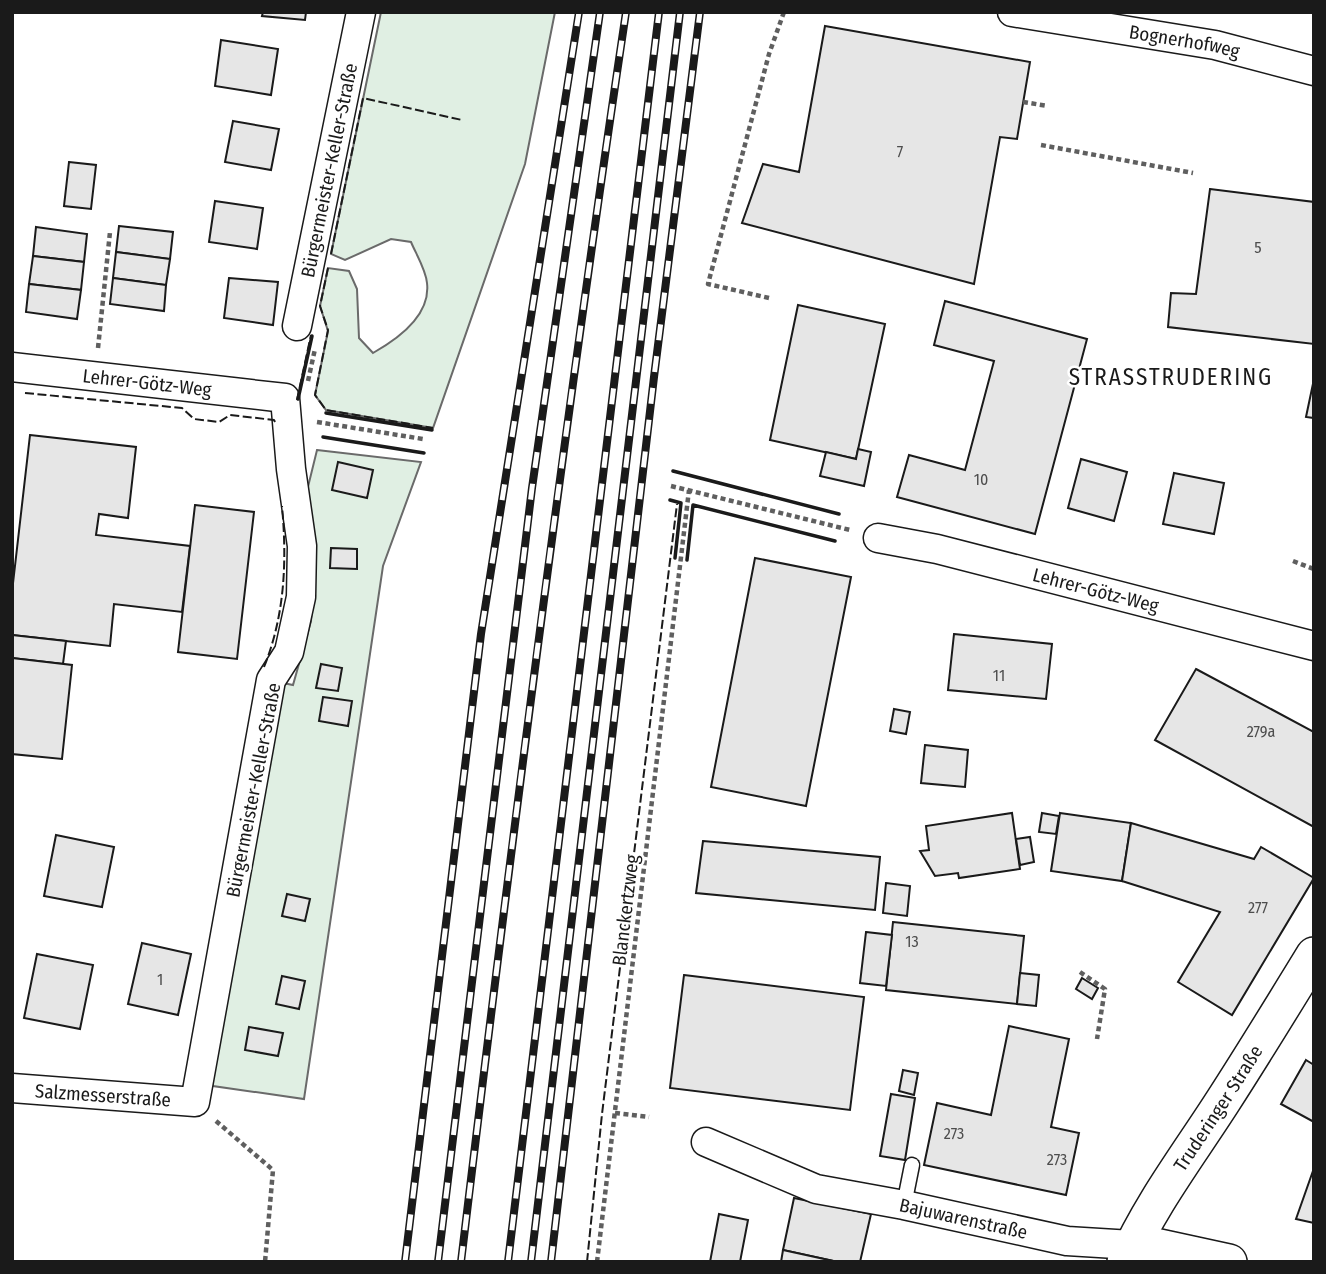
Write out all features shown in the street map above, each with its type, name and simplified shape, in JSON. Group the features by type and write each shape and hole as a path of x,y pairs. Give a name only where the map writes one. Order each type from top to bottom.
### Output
{"street":[{"name":"Bürgermeister-Keller-Straße","path":"307,334 361,12"},
{"name":"Bognerhofweg","path":"1012,12 1215,45 1314,71"},
{"name":"Lehrer-Götz-Weg","path":"12,367 295,395"},
{"name":"Bürgermeister-Keller-Straße","path":"195,1102 271,680 289,652 301,597 302,546 291,469 295,395"},
{"name":"Lehrer-Götz-Weg","path":"878,538 937,549 1314,646"},
{"name":"Truderinger Straße","path":"1128,1253 1314,955"},
{"name":"Salzmesserstraße","path":"12,1088 195,1102"},
{"name":"Bajuwarenstraße","path":"706,1142 816,1189 1128,1253 1160,1247 1229,1262"}],"lane":[{"path":"904,1205 912,1165"}],"path":[{"path":"769,298 708,284 769,54 784,12"},
{"path":"1023,102 1048,106"},
{"path":"1041,145 1193,173"},
{"path":"97,351 110,232"},
{"path":"295,395 307,334"},
{"path":"309,416 313,422 423,439"},
{"path":"671,486 840,527"},
{"name":"Blanckertzweg","path":"597,1262 689,490"},
{"path":"1293,561 1314,569"},
{"path":"1080,972 1105,989 1097,1039"},
{"path":"195,1102 273,1170 265,1262"},
{"path":"615,1114 649,1117"}],"green space":[{"path":"381,12 555,12 525,164 433,428 326,410 315,395 328,331 320,306 328,268 349,271 357,289 359,338 373,353 393,341 411,325 424,306 427,295 425,273 411,242 391,239 345,260 331,254"},
{"path":"317,450 421,462 383,566 304,1099 213,1086 209,1075 283,683 293,685 311,621 315,563 305,499"}],"building":[{"path":"263,12 306,12 305,20 262,16"},
{"path":"825,26 1030,62 1017,139 1000,137 974,284 742,223 763,164 799,172"},
{"path":"221,40 278,49 271,95 215,86"},
{"path":"233,121 279,129 271,170 225,162"},
{"path":"69,162 96,165 91,209 64,206"},
{"path":"1210,189 1314,202 1314,344 1168,327 1171,293 1196,294"},
{"path":"215,201 263,208 257,249 209,242"},
{"path":"119,226 173,232 170,259 116,252"},
{"path":"36,227 87,234 84,262 33,256"},
{"path":"116,252 170,259 166,285 113,278"},
{"path":"33,256 84,262 81,290 29,284"},
{"path":"113,278 166,285 164,311 110,304"},
{"path":"229,278 278,282 273,325 224,318"},
{"path":"29,284 81,290 77,319 26,312"},
{"path":"945,301 1087,339 1035,534 897,497 909,455 965,470 994,361 934,345"},
{"path":"798,305 885,324 856,459 770,440"},
{"path":"1314,379 1314,418 1306,417"},
{"path":"30,435 136,447 128,518 99,514 96,535 190,546 182,612 114,604 110,646 12,635 12,592"},
{"path":"858,449 871,452 864,486 820,476 826,452 856,459"},
{"path":"1081,459 1127,472 1114,521 1068,508"},
{"path":"338,462 373,470 367,498 332,490"},
{"path":"1174,473 1224,483 1214,534 1163,524"},
{"path":"195,505 254,512 237,659 178,652"},
{"path":"331,548 357,549 357,569 330,568"},
{"path":"755,558 851,577 806,806 711,787"},
{"path":"954,634 1052,644 1046,699 948,690"},
{"path":"12,635 66,641 63,664 12,658"},
{"path":"12,658 72,665 62,759 12,754"},
{"path":"321,664 342,668 338,691 316,688"},
{"path":"1196,669 1314,732 1314,827 1155,740"},
{"path":"323,697 352,701 348,726 319,721"},
{"path":"894,709 910,712 906,734 890,731"},
{"path":"925,745 968,750 965,787 921,783"},
{"path":"1012,813 1020,869 959,878 958,873 935,876 920,851 929,850 926,826"},
{"path":"1042,813 1059,816 1056,834 1039,832"},
{"path":"1060,813 1131,823 1122,881 1051,871"},
{"path":"1131,823 1254,859 1261,847 1314,878 1232,1015 1178,982 1220,912 1122,881"},
{"path":"56,835 114,847 102,907 44,896"},
{"path":"1030,837 1034,862 1020,865 1016,839"},
{"path":"703,841 880,857 875,910 696,893"},
{"path":"886,883 910,886 907,916 883,913"},
{"path":"287,894 310,899 305,921 282,916"},
{"path":"893,922 1024,936 1017,1004 886,990"},
{"path":"866,932 892,935 886,986 860,983"},
{"path":"142,943 191,954 178,1015 128,1004"},
{"path":"37,954 93,965 80,1029 24,1018"},
{"path":"1020,973 1039,975 1036,1006 1017,1004"},
{"path":"684,975 864,997 850,1110 670,1088"},
{"path":"282,976 305,981 299,1009 276,1004"},
{"path":"1082,978 1098,988 1092,999 1076,989"},
{"path":"1009,1026 1069,1039 1051,1127 1079,1133 1066,1195 924,1165 937,1103 991,1115"},
{"path":"249,1027 283,1033 278,1056 245,1050"},
{"path":"1306,1060 1314,1065 1314,1122 1281,1104"},
{"path":"903,1070 918,1073 914,1095 899,1091"},
{"path":"891,1094 915,1098 905,1160 880,1156"},
{"path":"1314,1168 1314,1223 1296,1219"},
{"path":"794,1198 871,1214 860,1262 838,1262 783,1250"},
{"path":"719,1214 748,1220 740,1262 710,1262"},
{"path":"783,1250 838,1262 781,1262"}],"railway":[{"path":"405,1262 481,634 579,12"},
{"path":"438,1262 532,488 600,12"},
{"path":"461,1262 539,637 626,12"},
{"path":"508,1262 659,12"},
{"path":"531,1262 680,12"},
{"path":"551,1262 654,377 700,12"}],"fence":[{"path":"331,254 363,98 462,120"},
{"path":"328,268 320,306 328,330 315,395 326,410 433,428"},
{"path":"297,400 311,335"},
{"path":"25,393 182,408 194,419 219,422 230,415 275,422"},
{"path":"587,1262 602,1114 677,504"},
{"path":"264,667 276,628 283,588 282,506"}],"wall":[{"path":"298,399 312,336"},
{"path":"326,413 432,430"},
{"path":"323,437 424,453"},
{"path":"673,471 839,514"},
{"path":"670,500 681,503 675,558"},
{"path":"687,560 693,505 835,541"}],"district":[{"name":"STRASSTRUDERING","path":"1171,377"}]}
